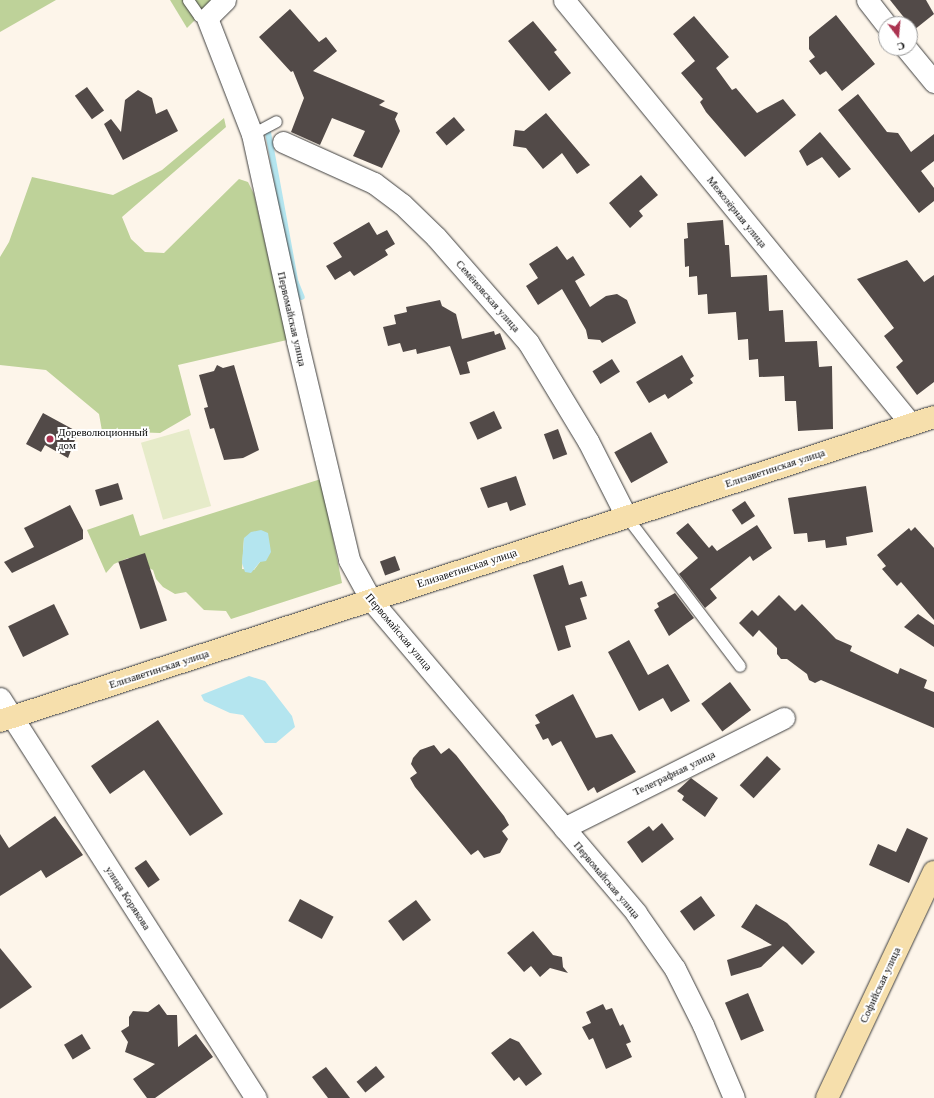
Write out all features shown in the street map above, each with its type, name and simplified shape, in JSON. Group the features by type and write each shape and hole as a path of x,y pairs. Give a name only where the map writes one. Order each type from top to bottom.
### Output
{"street":[{"path":"207,18 226,0"},
{"name":"Межозёрная улица","path":"564,0 910,424"},
{"path":"866,0 879,16"},
{"name":"Первомайская улица","path":"207,18 252,134 297,341 349,560 371,600 636,913 675,969 734,1098"},
{"path":"913,56 934,82"},
{"name":"Семёновская улица","path":"283,142 374,183 402,204 436,237 528,342 588,441 626,516"},
{"name":"Елизаветинская улица","path":"6,719 934,417"},
{"name":"улица Корякова","path":"0,698 6,719 256,1098"},
{"name":"Телеграфная улица","path":"564,828 784,718"},
{"name":"Софийская улица","path":"827,1098 934,872"}],"lane":[{"path":"188,0 199,16 207,18"},
{"path":"252,134 276,121"},
{"path":"626,516 740,666"}],"green space":[{"path":"0,0 56,0 0,32"},
{"path":"170,0 215,0 187,28"},
{"path":"224,118 226,127 122,217 131,239 145,252 164,253 239,179 248,182 254,194 287,340 178,365 191,415 160,433 102,431 99,414 46,370 0,365 0,257 9,242 32,177 113,195 162,170"},
{"path":"189,429 211,506 163,520 141,443"},
{"path":"321,479 342,583 231,619 226,611 204,610 186,592 175,594 163,587 156,579 153,570 128,558 114,564 106,573 87,530 133,514 140,536","holes":["244,538 260,562 254,570 242,569"]}],"water":[{"path":"261,530 268,533 271,552 266,561 260,562 251,573 245,572 242,563 244,538 251,532"},
{"path":"249,676 265,681 292,716 295,727 276,743 265,743 243,715 230,713 204,701 201,695"}],"building":[{"path":"890,0 926,0 934,14 918,27 918,16 903,16"},
{"path":"290,9 319,42 326,37 337,51 313,71 385,101 379,105 398,113 395,119 400,131 382,168 353,156 365,131 332,118 320,145 291,132 304,98 293,71 291,72 259,37"},
{"path":"836,15 875,64 842,91 826,71 820,75 809,61 815,57 809,49 809,37"},
{"path":"694,16 729,57 716,68 732,90 736,88 757,113 783,99 796,115 745,157 706,112 700,102 703,99 681,73 695,61 673,34"},
{"path":"533,21 557,50 554,52 571,73 549,91 508,41"},
{"path":"87,87 104,110 92,119 75,96"},
{"path":"138,90 152,98 156,114 167,109 178,131 123,160 104,124 111,119 121,132 125,100"},
{"path":"858,94 887,132 898,133 911,152 934,134 934,161 921,171 934,188 934,201 919,213 838,110"},
{"path":"546,113 590,165 577,174 562,153 543,169 526,148 513,146 515,130 524,131"},
{"path":"454,117 465,130 447,145 436,132"},
{"path":"820,132 851,169 839,178 822,157 807,166 799,151"},
{"path":"641,175 658,195 639,211 643,216 630,228 609,203"},
{"path":"723,220 725,245 729,245 731,277 767,275 769,311 783,310 785,342 817,341 819,367 832,366 833,429 798,431 796,401 785,401 784,376 759,377 758,359 749,360 748,339 738,340 736,312 708,314 707,294 698,295 697,276 689,277 689,266 685,267 684,239 688,238 687,223"},
{"path":"369,222 377,235 387,230 395,244 385,250 388,255 354,276 350,271 335,280 326,266 342,257 333,243"},
{"path":"557,246 567,260 573,256 585,275 575,281 590,307 606,296 617,294 627,300 636,323 602,343 600,340 588,339 586,330 562,289 538,305 526,286 538,278 529,264"},
{"path":"907,260 924,282 934,275 934,382 917,395 896,367 903,361 884,336 894,328 857,279"},
{"path":"440,300 442,306 456,314 462,339 494,331 495,335 500,333 506,349 467,362 470,373 460,375 450,346 417,354 416,349 403,352 400,343 388,346 383,327 396,324 394,315 407,312 406,307"},
{"path":"682,355 694,376 690,379 693,383 668,399 665,394 649,403 636,382"},
{"path":"612,359 620,372 600,384 592,371"},
{"path":"217,365 223,368 234,365 259,450 243,458 224,460 214,428 210,429 204,408 208,407 199,375 214,371"},
{"path":"494,411 502,428 478,440 470,422"},
{"path":"43,413 78,432 68,458 45,445 41,452 26,444"},
{"path":"558,429 567,454 553,460 544,434"},
{"path":"651,432 668,463 631,483 614,452"},
{"path":"516,476 526,505 510,511 507,502 488,508 480,488"},
{"path":"118,483 123,499 100,506 95,490"},
{"path":"866,486 873,532 846,537 847,545 826,548 825,540 808,542 807,533 794,534 788,498"},
{"path":"745,501 755,516 742,525 732,510"},
{"path":"70,505 83,530 83,539 12,573 4,562 34,547 24,528"},
{"path":"688,523 709,548 712,545 717,551 757,525 772,548 753,561 750,556 710,589 717,598 705,608 679,574 698,558 676,533"},
{"path":"915,527 934,548 934,620 901,582 897,586 882,569 886,566 877,555 909,528 911,531"},
{"path":"145,553 167,621 140,629 118,562"},
{"path":"395,556 400,570 385,576 380,561"},
{"path":"563,565 569,585 582,581 587,596 580,598 587,619 565,626 571,647 558,651 533,575"},
{"path":"675,593 694,618 669,636 654,610 659,607 657,603"},
{"path":"779,595 795,611 802,604 836,639 852,646 850,651 898,674 900,668 927,680 924,688 934,692 934,728 821,680 815,683 809,680 807,674 787,659 781,659 777,654 777,648 759,630 753,637 739,623 752,610 758,616"},
{"path":"54,604 69,635 23,657 8,626"},
{"path":"918,614 934,625 934,647 904,627"},
{"path":"629,640 648,675 668,664 690,701 671,712 663,698 639,711 608,652"},
{"path":"730,682 751,710 722,732 701,704"},
{"path":"573,694 596,738 612,734 636,772 597,793 594,787 588,791 561,741 552,746 548,738 543,740 535,725 540,723 535,715"},
{"path":"158,720 223,814 190,836 144,770 110,794 91,766"},
{"path":"434,745 441,754 449,748 456,755 504,816 509,825 502,831 508,839 500,853 484,858 478,850 471,855 415,787 410,778 417,773 411,764 413,758 420,750"},
{"path":"767,756 781,769 754,798 740,785"},
{"path":"691,778 718,798 705,817 682,800 684,796 677,791"},
{"path":"55,816 83,855 46,878 41,870 0,896 0,834 9,848"},
{"path":"662,823 674,839 642,863 627,842 649,826 653,831"},
{"path":"907,828 928,838 909,883 869,865 878,844 896,852"},
{"path":"146,860 160,880 148,888 135,868"},
{"path":"701,896 715,915 694,931 680,911"},
{"path":"300,899 334,917 322,939 288,921"},
{"path":"416,900 431,920 403,941 388,921"},
{"path":"756,904 787,923 815,952 802,965 783,946 761,967 731,976 727,960 772,945 741,927"},
{"path":"533,931 553,955 562,957 563,967 568,973 550,968 540,977 531,966 524,972 507,953"},
{"path":"0,948 32,987 0,1009"},
{"path":"748,993 764,1031 741,1041 725,1003"},
{"path":"159,1004 167,1015 177,1015 178,1047 196,1034 213,1057 155,1098 147,1098 133,1079 155,1064 125,1052 128,1042 121,1031 129,1026 129,1017 133,1011 148,1012"},
{"path":"603,1004 606,1010 612,1008 620,1026 623,1024 631,1042 626,1044 632,1057 606,1069 593,1038 589,1040 582,1027 591,1023 586,1012"},
{"path":"82,1034 91,1049 73,1059 64,1045"},
{"path":"510,1038 519,1042 542,1074 526,1086 519,1077 514,1081 491,1053"},
{"path":"376,1066 385,1077 365,1093 357,1082"},
{"path":"326,1067 350,1098 328,1098 312,1077"}],"waterway":[{"path":"268,130 296,282 302,297"}],"place":[{"name":"Дореволюционный дом","path":"50,439"}]}
